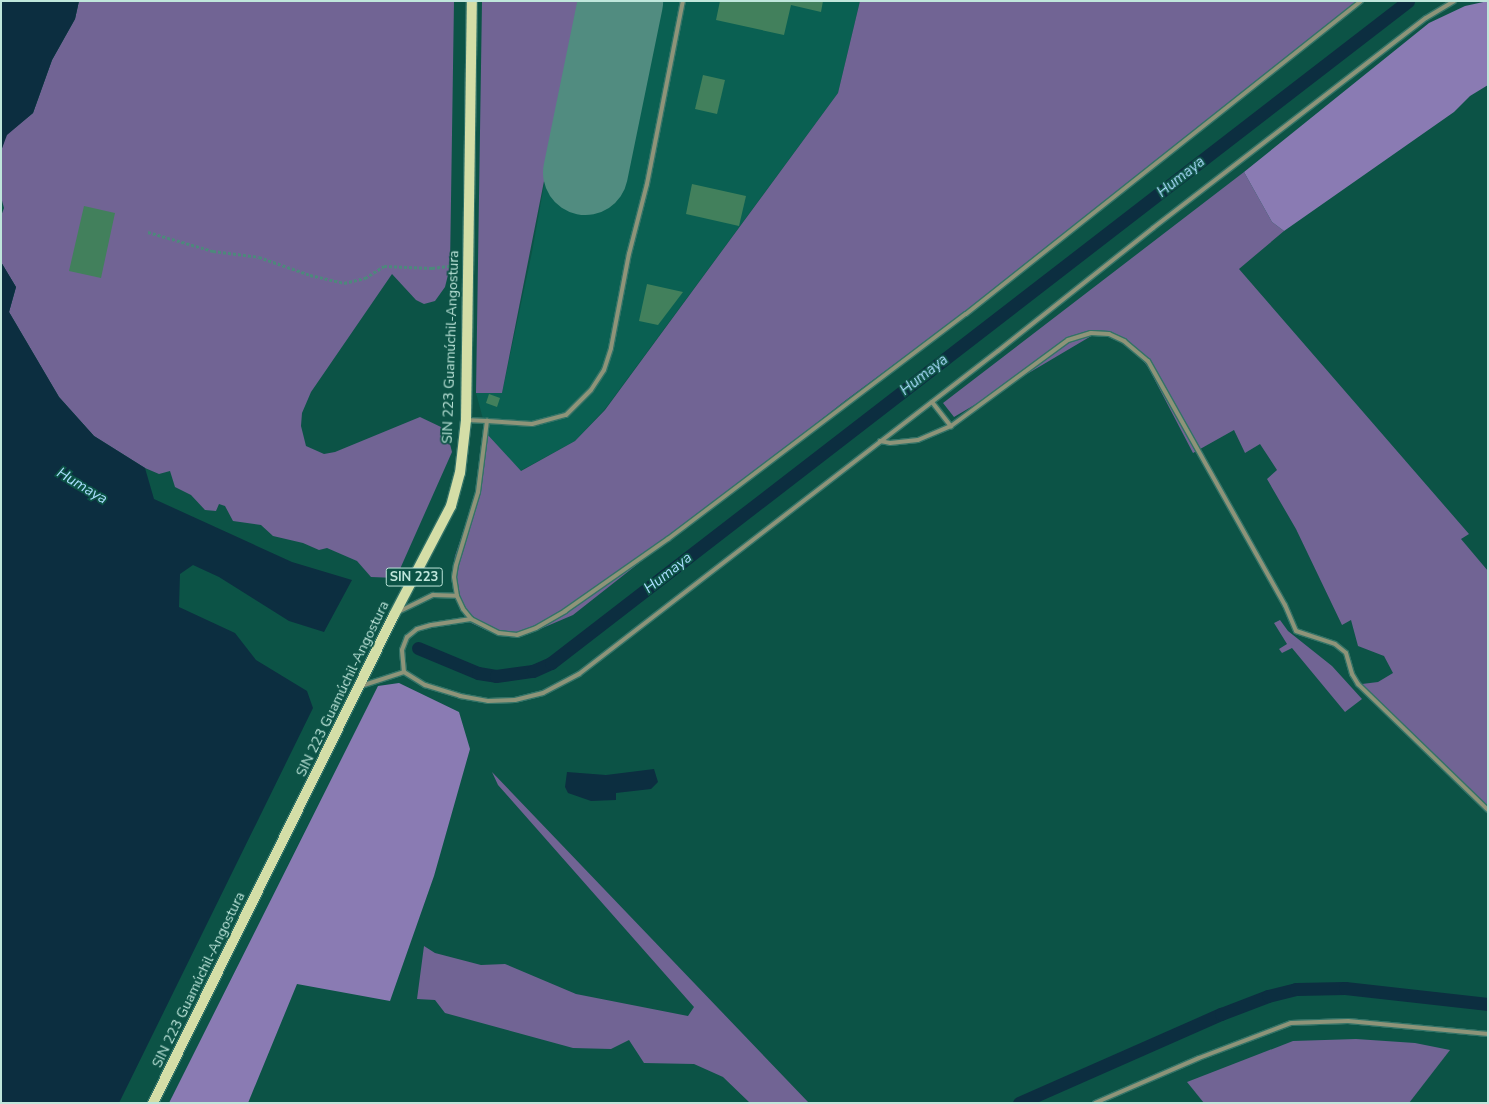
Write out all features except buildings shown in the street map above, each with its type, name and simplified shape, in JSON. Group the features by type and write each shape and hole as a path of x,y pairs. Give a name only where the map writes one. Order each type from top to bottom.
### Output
{"main road":[{"name":"SIN 223 Guamúchil-Angostura","path":"154,1103 361,686 394,614 451,506 460,473 466,420 472,1"}],"street":[{"path":"466,420 532,424 566,415 591,390 604,370 611,348 629,254 647,184 683,1"},
{"path":"487,421 478,492 456,565 454,577 457,596 463,609 471,619 499,633 526,633 565,611 615,577 966,314 1362,1"},
{"path":"361,686 404,672 425,685 460,696 488,701 515,700 543,693 579,674 614,649 1426,18 1454,1"},
{"path":"880,441 895,443 918,440 951,426 1068,340 1091,333 1109,334 1124,341 1148,361 1285,605 1296,631 1335,644 1346,653 1352,674 1358,684 1488,810"},
{"path":"932,402 951,426"},
{"path":"394,614 433,595 457,596"},
{"path":"404,672 402,650 407,637 417,629 431,625 471,619"},
{"path":"1095,1103 1206,1055 1291,1023 1348,1021 1488,1034"}],"path":[{"path":"148,232 213,251 260,257 297,271 344,283 365,278 384,266 432,268 468,264"}],"shaded area":[{"path":"79,1 454,1 450,267 445,287 435,301 424,304 416,300 392,274 311,392 302,413 301,426 306,446 324,454 335,452 420,417 441,427 449,440 452,452 396,578 371,577 357,561 327,548 319,550 303,543 273,536 261,525 233,521 225,506 219,504 216,511 205,510 191,495 175,487 170,471 159,474 145,468 94,436 59,397 9,312 16,287 1,262 1,216 4,208 1,197 1,151 6,135 33,113 52,60 75,19"},
{"path":"482,1 606,1 571,169 547,166 502,393 476,393"},
{"path":"577,1 860,1 838,93 605,409 575,441 520,471 487,434 476,393 502,393 532,252"},
{"path":"860,1 1359,1 968,310 846,400 573,615 526,635 488,631 467,621 458,603 451,579 455,556 478,487 487,434 521,471 575,441 605,410 838,93"},
{"path":"1488,1 1488,85 1470,96 1454,112 1284,231 1272,222 1244,172 1429,23 1465,6"},
{"path":"1244,172 1272,222 1284,231 1239,269 1469,534 1461,539 1488,571 1488,808 1362,684 1378,682 1393,673 1384,656 1358,646 1351,620 1342,625 1296,529 1267,479 1277,470 1260,444 1245,453 1234,430 1193,453 1148,367 1127,341 1098,332 954,417 943,403"},
{"path":"1280,620 1288,631 1332,666 1362,699 1345,712 1292,648 1282,653 1279,649 1287,644 1274,623"},
{"path":"399,683 459,712 470,749 434,876 390,1001 297,984 248,1103 169,1103 378,686"},
{"path":"492,772 809,1103 750,1103 723,1077 694,1064 644,1063 629,1040 611,1049 573,1048 445,1013 435,1000 417,999 424,946 435,953 481,965 505,964 576,994 688,1016 694,1007 498,785"},
{"path":"1356,1039 1415,1043 1450,1050 1409,1103 1204,1103 1187,1082 1293,1041"}],"water":[{"path":"1,1 79,1 75,19 52,60 33,113 7,135 1,151"},
{"path":"1,262 16,287 9,312 59,397 94,436 145,468 154,499 292,562 352,580 324,632 289,621 219,577 193,565 180,574 179,607 235,633 256,660 307,691 313,708 119,1103 1,1103"},
{"path":"654,769 658,782 651,789 616,793 616,800 591,801 568,793 565,787 567,772 606,775"}],"waterway":[{"name":"Humaya","path":"418,648 478,673 496,676 533,671 551,663 1408,1"},
{"path":"1019,1103 1221,1014 1268,996 1296,989 1345,988 1488,1004"}],"runway":[{"path":"585,172 620,1"}]}
